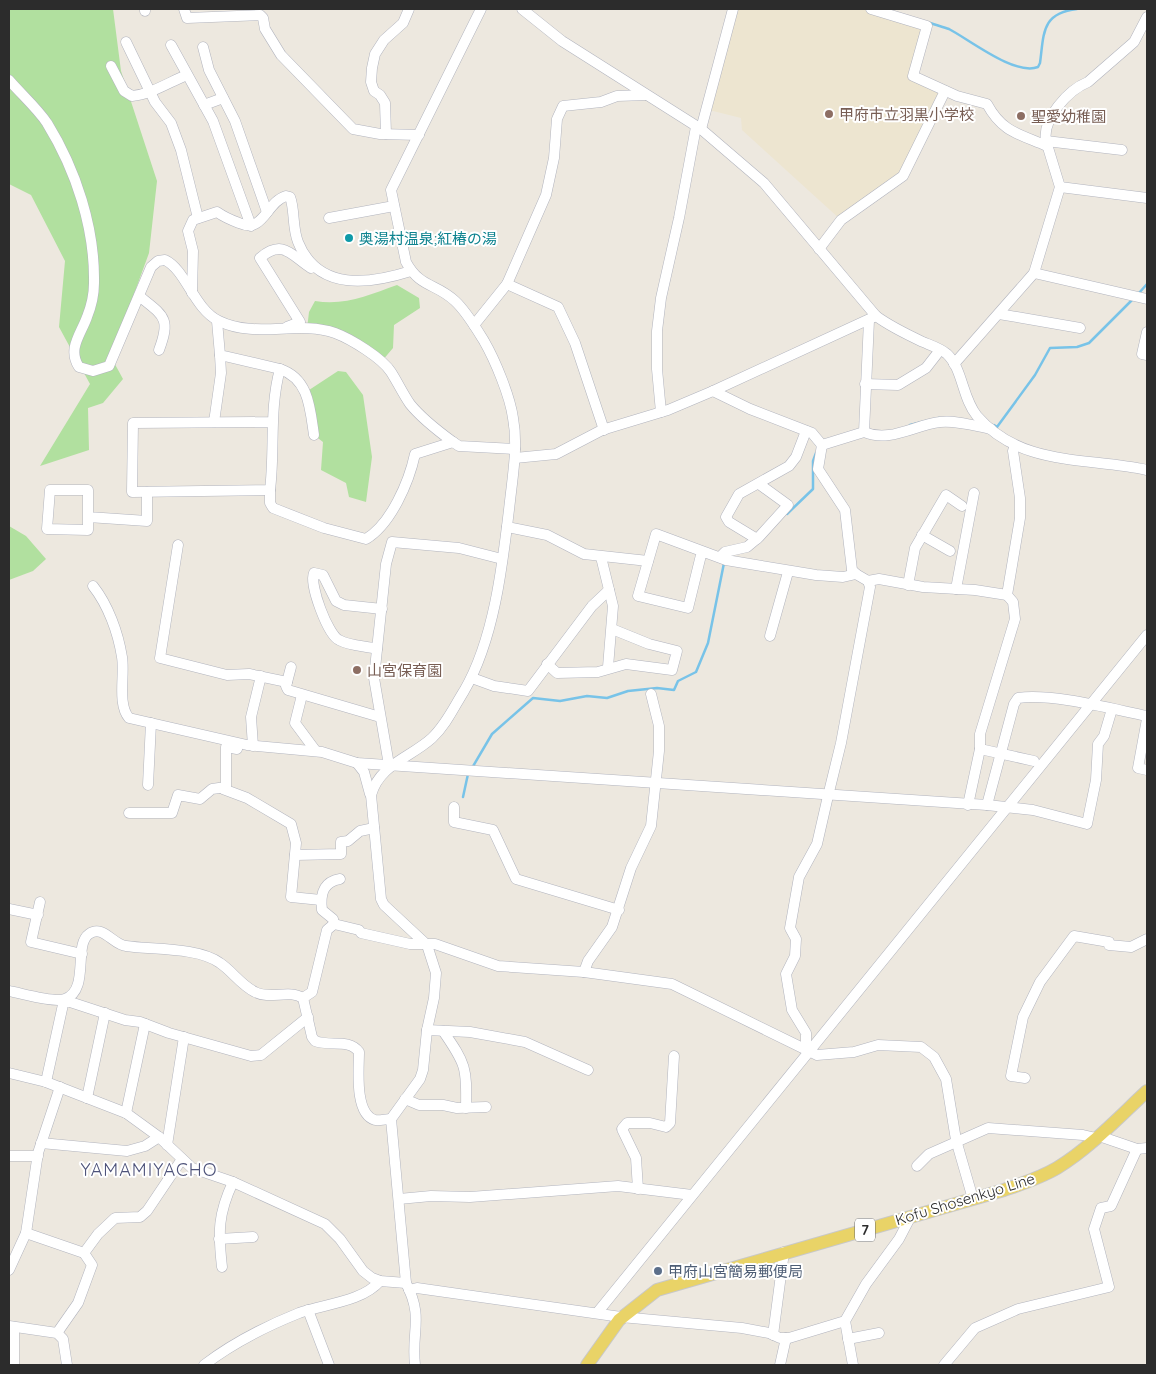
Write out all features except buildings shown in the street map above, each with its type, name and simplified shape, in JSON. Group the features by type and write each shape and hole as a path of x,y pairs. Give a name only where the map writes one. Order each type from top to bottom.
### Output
{"main road":[{"name":"Kofu Shosenkyo Line","path":"587,1365 621,1317 657,1290 1031,1181 1057,1168 1097,1137 1147,1091"}],"street":[{"path":"184,9 187,18 247,12 260,15 263,18 264,29 281,55 353,129 386,134 419,135"},
{"path":"386,134 385,104 380,95 374,91 371,82 372,68 375,54 384,40 403,23 409,9"},
{"path":"371,795 374,784 384,770 420,747 441,728 472,678 490,622 507,528 515,453 514,420 510,403 485,343 474,325 455,301 418,280 411,271 406,262 391,190 481,9"},
{"path":"522,9 562,40 698,128 764,183 819,249 872,318 947,354 954,364 969,404 982,422 1015,445 1042,455 1147,470"},
{"path":"661,412 657,389 657,331 661,298 698,128 733,9"},
{"path":"871,9 927,26 913,76 957,96 988,104 996,120 1004,127 1046,144 1122,150"},
{"path":"954,364 1034,274 1060,187 1044,135 1047,122 1079,86 1088,82 1134,42 1147,16"},
{"path":"126,42 155,102 171,123 181,150 198,218"},
{"path":"171,45 213,121 251,226"},
{"path":"203,47 209,70 235,121 267,212"},
{"path":"112,66 124,91 132,96 151,93 160,86 187,75"},
{"path":"9,80 46,122 76,180 86,210 94,283 88,316 74,348 74,356 79,366 93,371 109,366 151,267 158,261 165,260 170,262 208,313 217,320 237,328 315,329 336,334 382,361 411,406 459,446 515,453 556,454 604,430 661,412 712,391 872,318"},
{"path":"819,249 841,220 903,176 946,91"},
{"path":"474,325 507,284 546,195 554,158 557,118 563,106 601,102 617,96 646,95"},
{"path":"204,105 223,98"},
{"path":"1060,187 1147,198"},
{"path":"192,293 193,251 188,232 189,225 198,218 218,212 243,225 251,226 261,221 280,198 290,197 292,220 298,243 308,260 332,278"},
{"path":"329,218 394,206"},
{"path":"281,330 300,322 260,258 272,251 289,250 300,261 323,277 373,281 411,271"},
{"path":"1034,274 1147,298"},
{"path":"507,284 558,307 575,343 604,430"},
{"path":"139,296 162,314 165,319 166,332 159,350"},
{"path":"999,314 1080,328"},
{"path":"864,432 865,384 872,318"},
{"path":"214,422 221,373 217,320"},
{"path":"1147,332 1142,354 1147,355"},
{"path":"865,384 898,385 926,368 940,350"},
{"path":"220,355 290,372 300,381 306,392 314,435"},
{"path":"280,369 275,387 273,422 274,462 270,503 273,508 324,528 366,539 374,534 391,514 411,472 416,454 453,442"},
{"path":"712,391 806,431 818,438 822,445 818,468 844,510 852,570 856,574 868,581 879,579 1007,595 1013,602 1014,619 980,734 980,748 968,805"},
{"path":"270,490 132,492 133,423 273,422"},
{"path":"822,445 864,432 885,437 929,423 943,422 992,429"},
{"path":"757,539 729,522 726,517 739,494 789,466 796,457 806,431"},
{"path":"1007,595 1020,518 1020,498 1013,451 1015,445"},
{"path":"720,557 725,552 747,547 757,539 788,505 759,484"},
{"path":"50,490 88,490 88,517 88,530 47,529 50,490"},
{"path":"88,517 147,521 147,492"},
{"path":"956,589 965,550 974,493"},
{"path":"908,584 914,548 946,495 962,506"},
{"path":"507,528 547,535 584,554 648,561"},
{"path":"702,551 688,608 638,596 656,534 720,557 788,572 844,577 856,574"},
{"path":"922,535 950,551"},
{"path":"391,765 380,717 374,678 386,564 392,542 459,548 502,559"},
{"path":"178,545 160,658 227,676 240,673 287,682"},
{"path":"601,557 613,606 608,667"},
{"path":"770,636 788,572"},
{"path":"378,649 340,641 335,638 322,612 312,583 312,576 314,574 323,575 336,601 344,605 382,608"},
{"path":"807,1050 806,1033 792,1010 786,974 795,956 796,939 790,928 800,877 817,844 828,796 869,596 868,581"},
{"path":"93,586 112,619 122,654 125,713 129,718 248,745 315,750 357,763 828,796 987,805 1050,813 1087,824 1096,780 1098,744 1104,736 1112,709"},
{"path":"472,678 494,686 524,692 528,691 592,606 609,590"},
{"path":"547,664 558,673 598,672 608,667 626,664 672,670 677,651 649,644 612,630"},
{"path":"597,1314 807,1050 945,888 1006,808 1145,641"},
{"path":"291,667 287,682 288,690 380,717"},
{"path":"248,745 251,717 262,676"},
{"path":"584,972 588,961 612,927 632,868 651,826 659,751 659,726 651,694"},
{"path":"302,695 295,723 315,750"},
{"path":"987,805 1018,698 1027,696 1090,705 1147,717 1138,768 1147,770"},
{"path":"148,785 150,723"},
{"path":"222,788 227,784 226,747 240,749 248,745"},
{"path":"980,748 1034,761"},
{"path":"357,763 364,772 371,795 381,899 427,945 436,973 423,1070 420,1079 391,1119 407,1286 415,1302 417,1316 415,1365"},
{"path":"129,813 172,813 178,795 200,799 212,789 222,788 247,798 291,824 296,843 291,897 321,900"},
{"path":"454,807 454,822 493,830 516,879 618,910"},
{"path":"295,855 341,854 341,842 348,841 360,831 374,828"},
{"path":"334,924 333,918 322,910 321,900 323,890 328,882 340,879"},
{"path":"40,902 31,942 82,954"},
{"path":"9,909 38,914"},
{"path":"334,924 359,930 361,933 410,944 435,944 498,966 584,972 672,984 817,1055 824,1056 854,1052 878,1045 921,1047 927,1050 942,1069 946,1079 956,1140 973,1199"},
{"path":"303,998 312,992 327,930 334,924"},
{"path":"46,1082 64,1000 74,991 77,985 82,945 88,934 100,932 123,946 184,952 212,958 255,992 270,995 298,995 303,998 312,1037 315,1041 355,1046 359,1052 359,1084 363,1108 369,1117 375,1120 391,1119"},
{"path":"1025,1078 1010,1076 1023,1017 1040,982 1065,949 1070,939 1074,936 1109,942 1109,945 1131,947 1147,939"},
{"path":"9,991 64,1000 145,1024 184,1038 256,1056 261,1055 308,1017"},
{"path":"87,1098 105,1013"},
{"path":"126,1113 145,1024"},
{"path":"427,1030 470,1032 525,1042 588,1070"},
{"path":"443,1031 461,1057 467,1076 466,1108"},
{"path":"167,1145 184,1038"},
{"path":"638,1189 636,1158 622,1129 626,1123 650,1123 666,1127 670,1123 674,1056"},
{"path":"9,1073 46,1082 126,1113 159,1137 192,1168 233,1182 325,1224 340,1239 362,1271 380,1281 597,1314 742,1328 786,1338 845,1321"},
{"path":"9,1270 26,1233 41,1143 60,1087"},
{"path":"405,1099 419,1105 443,1105 466,1108 486,1107"},
{"path":"917,1166 930,1154 956,1140 988,1128 998,1127 1097,1137 1142,1148 1111,1206 1101,1208 1094,1229 1109,1287 1018,1308 975,1328 944,1365"},
{"path":"41,1143 127,1151 145,1146 159,1137"},
{"path":"9,1156 38,1156"},
{"path":"84,1253 98,1234 115,1218 140,1217 147,1211 182,1159"},
{"path":"222,1267 219,1239 221,1210 233,1182"},
{"path":"399,1199 431,1196 470,1197 582,1187 618,1186 692,1196"},
{"path":"853,1365 845,1321 866,1284 899,1239 912,1216"},
{"path":"26,1233 84,1253 92,1265 78,1303 57,1333"},
{"path":"219,1239 253,1237"},
{"path":"773,1335 784,1252"},
{"path":"204,1365 252,1333 308,1310 358,1295 375,1287 380,1281"},
{"path":"308,1310 329,1365"},
{"path":"14,1365 11,1326 57,1333 63,1339 68,1365"},
{"path":"848,1339 879,1333"},
{"path":"780,1365 786,1338"}],"shaded area":[{"name":"甲府市立羽黒小学校","path":"733,9 871,9 927,26 913,76 945,91 903,176 841,220 742,130 741,118 705,109"}],"green space":[{"path":"9,9 113,9 121,71 157,181 149,253 111,357 123,379 103,403 88,408 89,450 40,466 90,384 59,327 65,261 31,195 9,184"},
{"path":"397,285 419,298 420,308 394,325 393,348 382,361 347,340 307,329 309,312 315,301 347,301"},
{"path":"338,371 346,372 363,395 372,457 366,502 349,497 346,483 321,470 323,442 314,435 306,392"},
{"path":"9,526 26,536 46,559 33,571 9,580"}],"waterway":[{"path":"930,23 949,29 1005,62 1028,68 1038,67 1040,63 1044,34 1051,20 1065,11 1077,9"},
{"path":"1139,293 1147,284"},
{"path":"994,425 997,427 1035,375 1050,348 1077,347 1089,343 1133,299"},
{"path":"910,425 939,418"},
{"path":"787,514 813,489 813,461 816,453"},
{"path":"472,768 492,734 533,698 560,701 587,696 607,698 628,691 657,688 674,690 678,681 696,672 708,643 724,563"},
{"path":"463,797 468,774"}],"place":[{"name":"甲府市立羽黒小学校","path":"829,114"},
{"name":"聖愛幼稚園","path":"1021,116"},
{"name":"奥湯村温泉;紅椿の湯","path":"349,238"},
{"name":"山宮保育園","path":"357,670"},
{"name":"甲府山宮簡易郵便局","path":"658,1271"}],"district":[{"name":"YAMAMIYACHO","path":"149,1169"}]}
